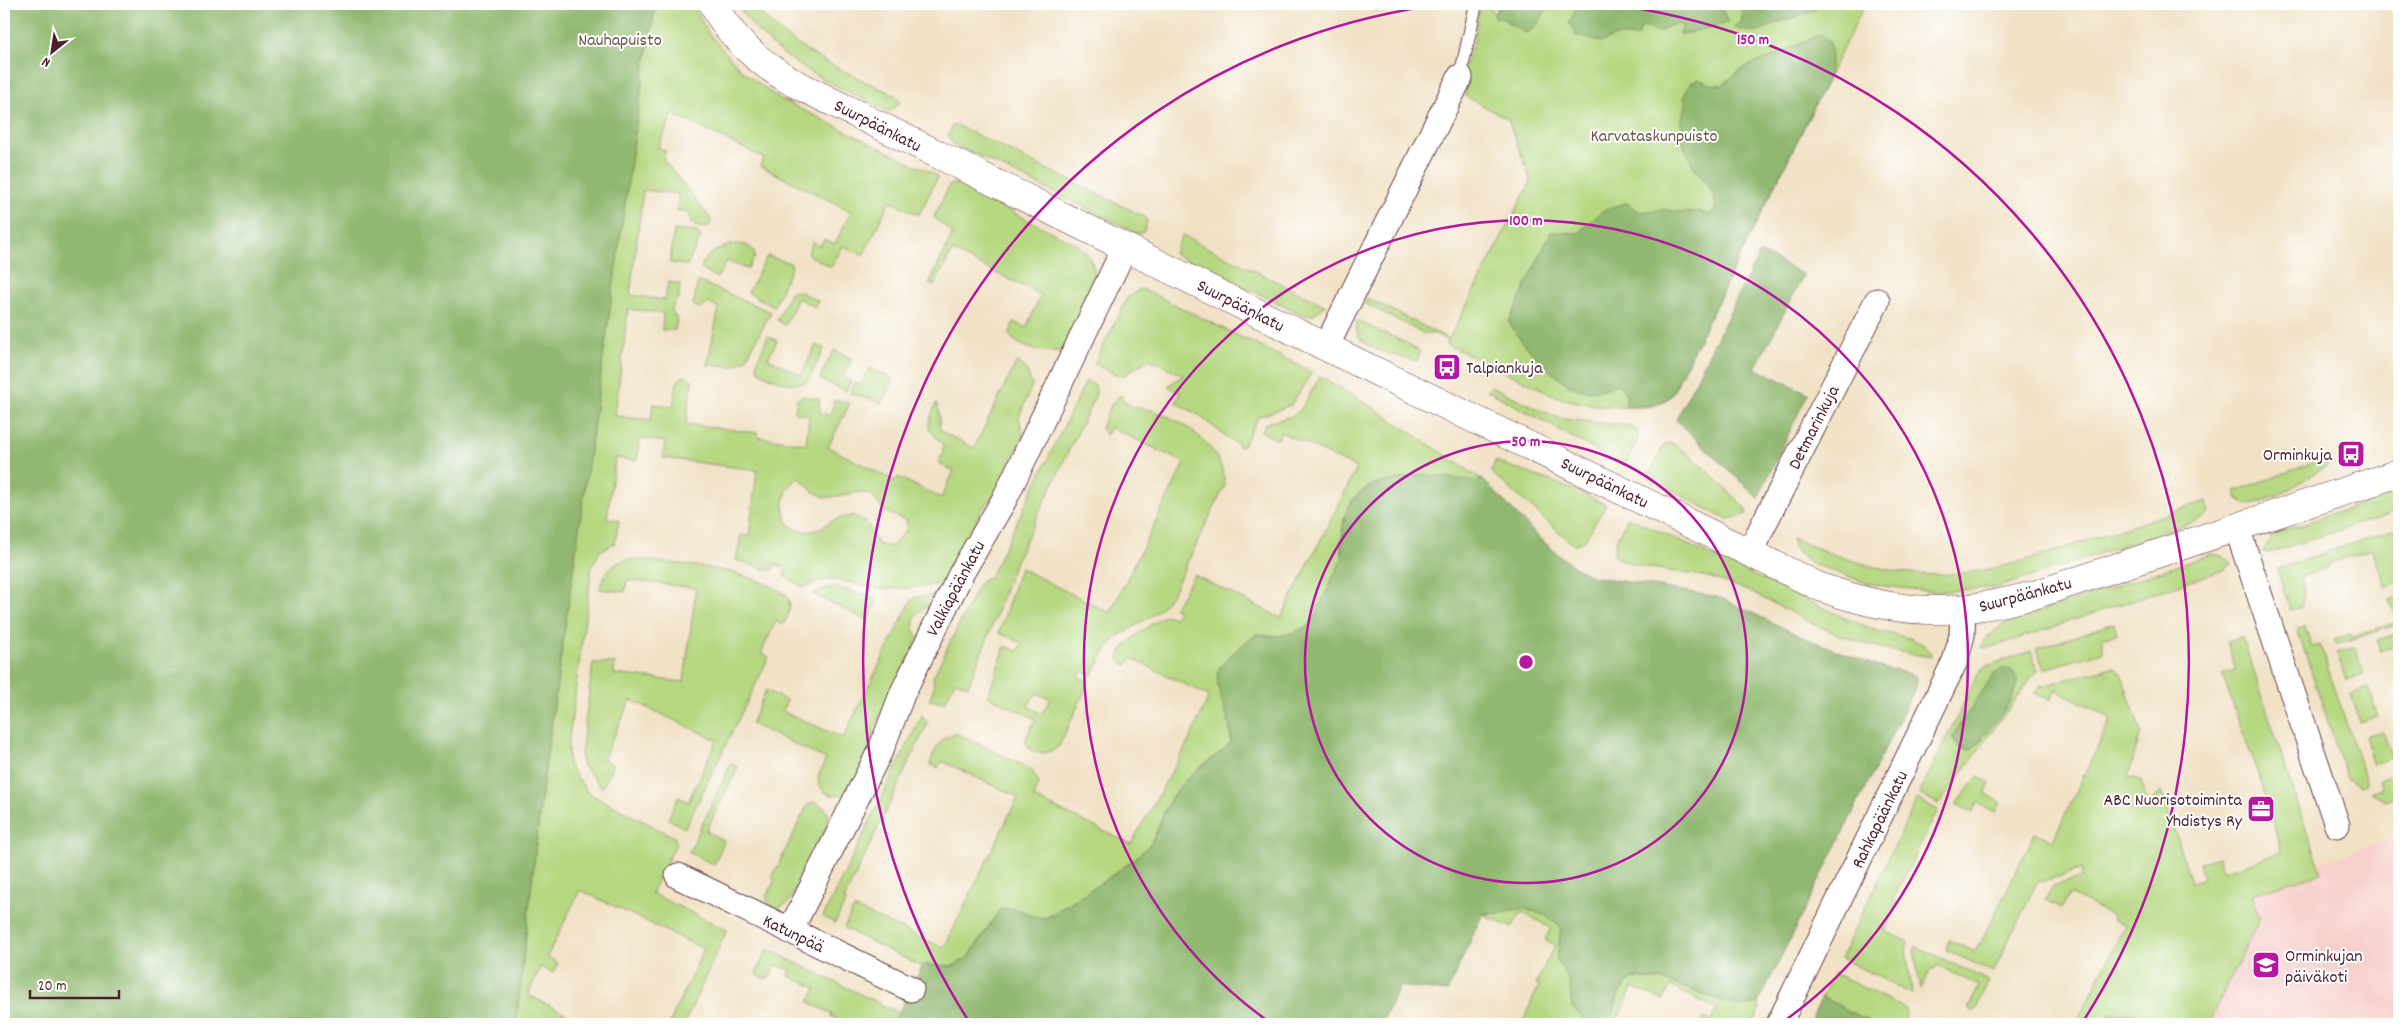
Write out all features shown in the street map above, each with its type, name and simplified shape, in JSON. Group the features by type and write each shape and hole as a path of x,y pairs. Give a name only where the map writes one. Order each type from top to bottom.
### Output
{"street":[{"name":"Suurpäänkatu","path":"713,4 720,16 756,57 794,83 1326,348 1820,587 1851,598 1913,610 1963,610 1999,604 2037,594 2399,473"},
{"path":"1326,348 1460,77"},
{"name":"Valkiapäänkatu","path":"790,931 882,747 903,692 962,572 1004,500 1125,248"},
{"name":"Detmarinkuja","path":"1750,553 1877,301"},
{"path":"2236,528 2337,825"},
{"name":"Rahkapäänkatu","path":"1780,1024 1955,661 1962,635 1963,610"},
{"name":"Katunpää","path":"678,876 911,990"}],"lane":[{"path":"1460,77 1476,4"}],"shaded area":[{"name":"Orminkujan päiväkoti","path":"2399,836 2399,1024 2173,1024 2169,1019 2109,1014 2103,1024 2155,918"}],"green space":[{"name":"Nauhapuisto","path":"4,4 656,4 644,70 542,790 516,1024 4,1024"},
{"path":"656,4 692,4 709,34 741,70 778,98 936,175 937,178 919,215 890,201 863,255 843,246 832,266 829,266 809,255 808,252 813,242 820,246 824,239 835,244 851,211 760,166 764,158 673,114 658,147 666,151 663,159 710,218 711,222 707,228 694,226 691,223 689,212 677,210 678,194 643,190 630,295 665,300 668,282 680,284 679,298 674,303 671,311 677,319 675,330 662,330 663,313 628,309 615,416 651,420 653,404 673,406 677,384 685,376 692,380 686,424 758,433 758,437 806,444 809,415 795,413 797,399 803,396 819,399 820,413 830,415 835,400 848,402 849,405 828,447 895,481 898,477 941,498 954,471 938,463 943,453 943,445 929,429 929,422 936,403 939,410 939,425 942,432 974,448 1017,361 1026,369 1032,385 1019,417 1023,436 993,497 980,512 948,576 943,582 934,585 883,589 829,579 803,587 784,576 787,569 775,564 772,571 736,560 741,535 749,536 757,470 663,458 665,442 640,438 637,461 615,458 607,518 619,520 615,543 600,551 592,566 568,747 568,764 588,793 674,837 677,842 651,893 727,930 684,1024 669,1024 704,949 580,890 547,957 558,963 553,973 540,967 528,995 587,1024 516,1024 542,790 644,70","holes":["799,477 812,491 826,498 860,492 870,494 886,512 907,521 907,529 891,547 877,544 868,525 853,515 838,519 812,531 807,532 794,528 788,522 785,515 784,506 788,489"]},
{"path":"736,4 753,4 784,35 801,47 837,68 896,96 900,101 897,106 889,112 824,80 786,56 768,41"},
{"name":"Karvataskunpuisto","path":"1500,4 1865,4 1675,389 1661,403 1652,406 1626,407 1596,405 1560,398 1446,344 1448,341 1436,334 1425,334 1364,303 1367,298 1449,339 1531,181 1508,119 1465,96 1466,93 1460,77 1474,42 1480,6 1490,7 1494,14"},
{"path":"1500,4 1555,4 1545,12 1533,29 1525,33 1500,17 1496,18 1494,15"},
{"path":"1579,4 1712,4 1723,11 1728,23 1679,35 1683,26 1676,24 1658,33 1646,27 1640,28 1639,36 1616,36 1603,42 1577,36 1569,23"},
{"path":"1741,4 1817,4 1816,8 1807,14 1752,32 1733,27 1742,22"},
{"path":"1820,34 1829,41 1832,54 1829,76 1671,396 1655,404 1625,406 1625,393 1616,384 1588,391 1578,389 1560,379 1529,350 1509,322 1551,232 1578,233 1605,209 1627,203 1640,212 1663,209 1682,213 1699,211 1707,215 1713,213 1716,206 1710,187 1694,167 1682,141 1682,118 1686,106 1684,96 1690,84 1698,79 1710,84 1722,85 1746,66 1770,58"},
{"path":"956,125 1145,217 1147,222 1144,231 1139,234 952,143 948,135 952,126"},
{"path":"954,183 1078,245 1089,257 1094,269 1095,282 1092,296 1087,310 1066,350 1036,350 1021,345 1014,340 1009,335 1014,322 1026,328 1041,295 952,251 934,286 929,284 953,234 934,217 949,186"},
{"path":"674,230 697,232 701,237 687,265 670,263"},
{"path":"1182,235 1326,306 1312,315 1304,315 1174,254"},
{"path":"735,244 746,245 753,250 755,257 747,269 727,261 717,278 701,269 709,255 719,249"},
{"path":"1760,252 1804,275 1755,368 1808,393 1758,498 1676,420"},
{"path":"767,256 790,263 792,266 774,306 748,293"},
{"path":"698,281 771,312 746,359 733,366 707,365 719,308 708,303 701,309 693,305"},
{"path":"1140,289 1312,372 1291,405 1258,417 1244,444 1240,447 1197,414 1176,403 1180,393 1168,386 1183,375 1149,359 1121,377 1094,364 1128,297"},
{"path":"791,291 800,292 818,301 815,307 798,298 785,325 777,320"},
{"path":"1357,321 1404,342 1420,352 1417,361 1377,350 1368,345 1361,339 1357,331"},
{"path":"768,336 777,341 768,358 801,375 816,345 824,348 809,380 803,383 782,382 757,369 757,362"},
{"path":"834,350 852,359 843,378 851,382 846,391 821,380 820,377"},
{"path":"870,368 894,379 883,403 850,393 855,383 860,385"},
{"path":"1320,376 1374,408 1483,480 1470,481 1437,476 1371,484 1344,517 1341,549 1343,557 1311,624 1285,635 1257,634 1222,664 1219,687 1229,718 1231,743 1178,789 1169,802 1152,841 1127,865 1046,918 1033,918 1022,911 1000,909 969,957 953,966 923,965 922,967 844,928 853,909 857,909 944,948 1018,797 942,761 938,768 930,764 942,740 956,733 1031,769 1039,783 1034,798 1131,844 1190,739 1209,696 1131,658 1127,666 1119,660 1120,654 1124,647 1138,634 1165,615 1174,618 1178,610 1174,608 1194,575 1281,618 1357,468 1281,432 1277,440 1261,431 1266,423 1293,416 1302,408"},
{"path":"1086,381 1095,385 1096,394 1013,567 968,686 955,681 945,702 929,700 934,687 933,677 980,582 990,577"},
{"path":"1491,386 1563,419 1631,426 1638,432 1638,438 1624,466 1487,390"},
{"path":"1121,395 1131,406 1154,411 1190,429 1201,438 1218,459 1225,485 1173,592 1161,608 1117,637 1110,644 1092,675 1081,671 1079,677 1089,682 1059,746 1051,751 1035,752 1028,746 1026,738 1036,719 988,696 1005,646 1018,651 1022,643 999,633 1020,568 1110,613 1185,463 1110,427 1106,435 1101,428 1117,397","holes":["1036,693 1051,699 1041,714 1028,706"]},
{"path":"1669,443 1685,451 1707,471 1745,508 1747,514 1729,519 1720,516 1648,478 1664,445"},
{"path":"2329,457 2331,463 2276,497 2247,505 2237,498 2235,491"},
{"path":"1495,461 1578,491 1606,505 1584,541 1574,545 1491,472"},
{"path":"1423,474 1470,481 1483,480 1549,546 1577,568 1591,576 1719,597 1800,636 1876,666 1917,677 1917,684 1758,1003 1741,1007 1662,980 1632,978 1619,993 1614,1011 1604,1024 1588,1024 1572,1007 1569,980 1557,960 1561,927 1545,915 1522,908 1501,913 1483,913 1447,992 1400,986 1381,1024 893,1024 923,965 953,966 969,957 1000,909 1013,909 1046,918 1127,865 1149,845 1155,836 1169,802 1178,789 1231,743 1229,724 1218,686 1217,678 1220,666 1257,634 1285,635 1311,624 1343,557 1343,530 1346,514 1351,502 1370,487"},
{"path":"2399,492 2399,511 2269,553 2263,552 2272,536 2281,531"},
{"path":"2207,501 2209,513 2205,518 1999,587 1935,592 1869,584 1811,563 1795,549 1792,538 1838,556 1886,569 1919,574 1963,573 2005,566 2047,554"},
{"path":"1628,517 1845,618 1877,631 1910,638 1924,645 1932,657 1890,650 1850,639 1823,628 1755,594 1712,578 1645,567 1621,559 1613,554 1617,539"},
{"path":"2399,528 2399,582 2386,587 2372,549 2327,564 2328,567 2301,577 2304,593 2301,608 2290,610 2277,569"},
{"path":"2212,554 2223,556 2232,563 2223,570 1996,646 1981,648 1986,639 2003,624"},
{"path":"636,559 705,567 738,574 771,586 787,596 790,603 785,622 783,625 776,621 761,653 769,657 685,828 668,819 678,797 688,802 717,740 631,700 603,759 613,765 602,788 582,765 581,755 593,663 615,663 614,674 684,682 696,588 627,580 625,592 600,589 605,576 612,566 622,561"},
{"path":"833,587 875,597 877,600 868,621 813,594"},
{"path":"935,596 936,603 920,611 915,619 914,628 918,639 874,728 873,745 851,788 842,795 831,795 824,792 819,784 818,777 826,759 751,724 766,690 787,701 782,711 843,738 911,601 916,597"},
{"path":"2399,597 2399,624 2335,645 2334,640 2351,634 2352,637 2397,622 2389,600"},
{"path":"2114,623 2117,635 2103,637 2103,652 2044,669 2037,649"},
{"path":"2305,627 2312,647 2320,645 2367,784 2359,786 2347,778 2297,629"},
{"path":"2399,633 2399,645 2380,651 2377,640"},
{"path":"2242,636 2321,873 2252,894 2260,918 2208,1024 2173,1024 2169,1019 2109,1014 2104,1024 2076,1024 2125,925 2112,919 2113,916 2069,894 2062,908 2045,900 2053,886 2081,878 2082,869 2042,882 2038,880 1993,972 1946,950 1949,940 1976,952 2035,833 2053,840 2111,719 2056,690 2050,700 2034,693 2041,686 2109,668 2115,668 2121,673 2141,732 2128,777 2141,780 2148,804 2161,791 2191,882 2204,878 2200,863 2218,857 2223,872 2282,852 2262,785 2222,674 2236,670 2227,642"},
{"path":"2355,647 2364,674 2346,680 2337,653"},
{"path":"2031,651 2037,670 1939,804 1919,794 1979,672 1984,667","holes":["1995,674 2016,691 1981,740 1971,750 1955,743 1952,736"]},
{"path":"2004,668 2012,670 2018,681 2013,696 1991,727 1971,750 1960,748 1952,736 1995,673"},
{"path":"2368,688 2378,716 2360,722 2351,694"},
{"path":"922,715 927,722 926,727 844,899 846,901 835,923 823,917"},
{"path":"2383,731 2392,758 2374,764 2365,736"},
{"path":"731,764 738,767 706,831 724,841 714,865 689,852"},
{"path":"2397,774 2399,796 2385,801 2370,792 2382,788 2379,780"},
{"path":"1978,776 1990,783 1985,794 2001,802 1996,812 1977,803 1972,812 1956,804"},
{"path":"1917,799 1938,810 1893,899 1897,902 1885,931 1908,942 1906,949 1912,994 1841,958"},
{"path":"814,802 825,809 829,821 789,902 778,908 770,905 766,898 775,880 772,878 807,806"},
{"path":"1522,908 1545,915 1561,927 1557,960 1569,980 1573,1007 1588,1024 1522,1024 1539,985 1536,983 1555,945 1545,940 1551,928 1521,912 1512,928 1482,914 1501,913"},
{"path":"1916,946 1989,981 1976,1009 1972,1012 1968,1009 1979,986 1937,965 1934,970 1931,969 1921,989 1914,951"},
{"path":"767,949 899,1013 892,1024 848,1024 831,1016 832,1014 809,1002 816,988 789,976 791,970 776,965 769,977 765,979 756,974"},
{"path":"1834,973 1906,1009 1903,1024 1874,1024 1822,997"},
{"path":"1632,978 1662,980 1741,1007 1758,1003 1760,1009 1753,1024 1701,1024 1704,1018 1711,1020 1717,1009 1670,986 1663,1000 1633,987 1615,1024 1604,1024 1614,1011 1619,993"},
{"path":"1822,997 1874,1024 1809,1024"},
{"path":"2130,1013 2169,1019 2173,1024 2104,1024 2109,1014"}],"place":[{"name":"Talpiankuja","path":"1447,367"},
{"name":"Orminkuja","path":"2351,454"},
{"name":"ABC Nuorisotoiminta Yhdistys Ry","path":"2261,809"},
{"name":"Orminkujan päiväkoti","path":"2266,965"}]}
